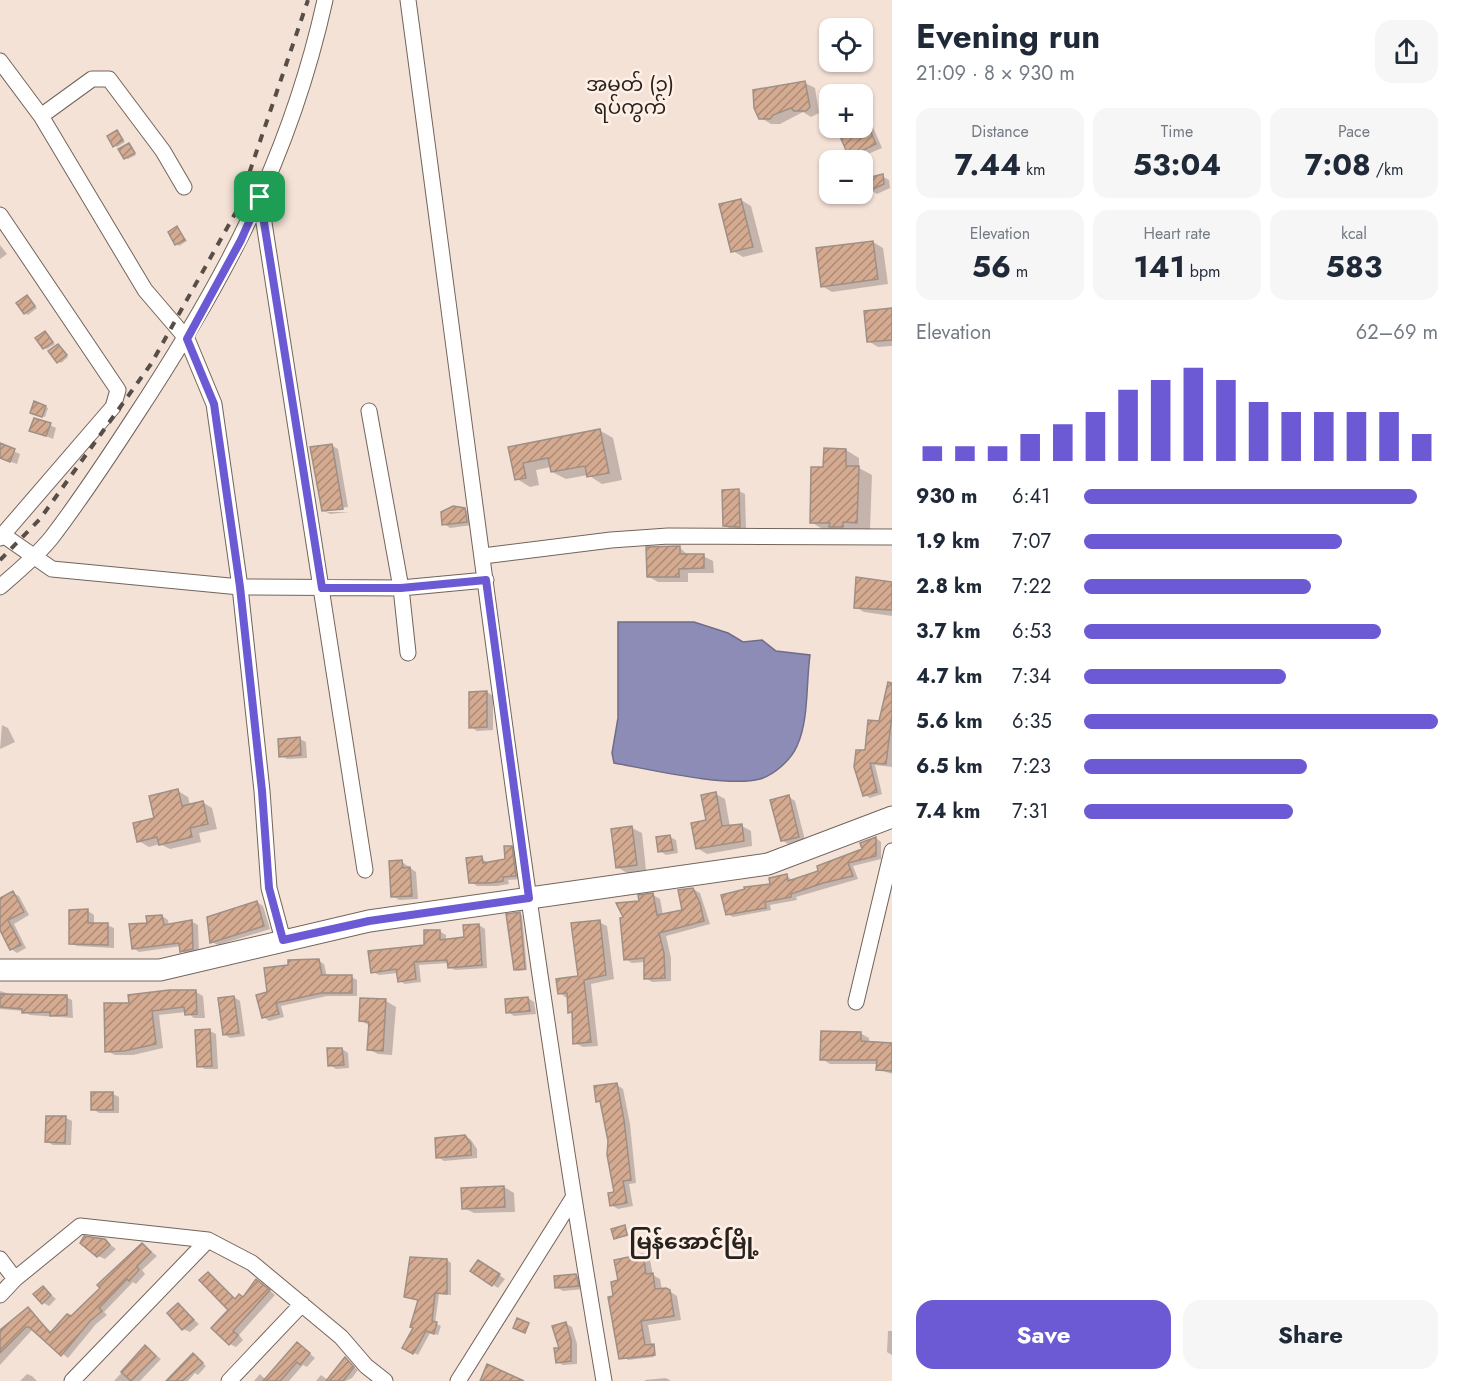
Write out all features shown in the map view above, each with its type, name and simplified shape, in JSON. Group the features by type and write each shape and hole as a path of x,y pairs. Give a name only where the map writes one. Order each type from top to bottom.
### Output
{"main road":[{"path":"0,970 160,970 369,921 768,864 892,817"}],"street":[{"path":"0,587 51,537 187,339 241,240 283,144 314,48 325,0"},
{"path":"408,0 529,898 573,1198 604,1381"},
{"path":"0,61 41,116 146,290 187,339 214,404 240,587 262,791 269,888 283,940"},
{"path":"41,116 92,79 109,79 163,151 184,187"},
{"path":"260,197 365,870"},
{"path":"0,215 118,390 113,407 1,536 52,569 240,587 401,588 486,580"},
{"path":"369,411 401,588 408,653"},
{"path":"483,556 611,540 668,536 892,537"},
{"path":"856,1002 892,851"},
{"path":"458,1381 573,1198"},
{"path":"0,1295 15,1279 80,1226 208,1240 252,1263 302,1304 385,1381"},
{"path":"72,1381 208,1240"},
{"path":"0,1259 15,1279"},
{"path":"229,1381 302,1304"}],"water":[{"path":"618,622 694,622 728,633 743,642 762,640 776,651 810,655 804,725 791,756 771,774 760,779 746,781 688,777 614,763 612,753 618,718"}],"building":[{"path":"805,81 810,107 806,111 794,111 791,108 773,115 770,119 759,119 754,108 753,90"},
{"path":"117,130 123,140 113,147 107,136"},
{"path":"873,137 876,144 864,150 846,150 841,138"},
{"path":"129,143 135,153 124,159 118,149"},
{"path":"883,174 884,184 873,189 873,176"},
{"path":"741,199 753,247 731,252 719,204"},
{"path":"177,226 185,240 175,245 168,232"},
{"path":"873,241 878,279 821,287 816,248"},
{"path":"27,295 35,306 24,314 16,303"},
{"path":"892,308 892,340 867,342 864,311"},
{"path":"45,331 53,342 43,349 35,338"},
{"path":"58,344 67,355 57,363 48,351"},
{"path":"34,401 46,406 42,417 30,413"},
{"path":"34,418 51,423 46,436 29,431"},
{"path":"600,429 609,473 587,477 585,466 551,472 548,458 523,463 526,478 515,480 508,447"},
{"path":"0,443 15,449 10,462 0,458"},
{"path":"332,444 343,509 322,511 310,447"},
{"path":"824,448 846,449 846,466 859,466 857,523 843,522 843,527 829,527 830,523 810,523 811,467 823,467"},
{"path":"739,489 740,527 723,526 722,490"},
{"path":"453,506 465,508 467,522 442,525 441,512"},
{"path":"680,546 680,554 704,554 704,568 679,569 679,577 647,577 646,547"},
{"path":"856,577 892,582 892,610 854,608"},
{"path":"888,682 892,683 892,715 886,764 870,763 877,792 863,796 854,767 856,750 865,750 868,720 879,721"},
{"path":"487,691 487,727 469,728 469,692"},
{"path":"300,737 301,755 279,757 278,739"},
{"path":"178,789 182,806 203,801 208,824 190,828 192,837 159,845 157,837 137,842 133,823 154,818 149,796"},
{"path":"716,792 722,826 742,824 744,841 696,849 691,823 706,820 701,795"},
{"path":"789,795 799,837 781,841 770,800"},
{"path":"632,826 637,865 616,868 611,829"},
{"path":"670,835 673,850 658,852 656,837"},
{"path":"876,837 876,856 848,863 853,876 823,883 791,894 791,897 765,902 766,908 726,915 721,895 745,889 744,887 770,884 769,878 787,874 788,881 818,871 817,866 862,849 860,843"},
{"path":"504,846 512,846 516,876 503,877 503,881 490,883 469,883 466,858 482,856 483,863 505,859"},
{"path":"402,860 403,868 410,867 412,896 391,897 389,861"},
{"path":"693,888 700,903 704,921 659,933 664,953 665,978 644,979 644,958 624,960 620,918 623,917 616,903 639,901 638,895 653,893 657,915 682,910 678,890"},
{"path":"13,891 24,912 8,920 21,945 10,950 0,930 0,898"},
{"path":"257,901 264,926 210,943 207,917"},
{"path":"88,909 88,923 108,923 108,945 69,944 69,910"},
{"path":"520,912 525,969 514,970 506,914"},
{"path":"162,915 164,925 192,920 193,949 180,952 179,943 132,949 129,924 147,923 146,916"},
{"path":"600,920 606,975 584,980 591,1042 573,1044 572,1012 568,1013 567,993 558,994 556,979 578,976 571,923"},
{"path":"479,924 482,965 448,968 447,960 414,962 416,979 398,982 396,969 371,973 368,951 424,945 424,930 440,930 440,940 464,937 463,925"},
{"path":"319,959 322,975 352,975 352,993 321,993 276,1003 279,1014 262,1018 256,995 267,992 264,968 288,965 288,960"},
{"path":"169,990 196,990 197,1014 185,1015 184,1007 152,1011 156,1044 124,1051 105,1052 104,1003 129,1003 128,995"},
{"path":"0,994 67,995 67,1015 50,1016 50,1012 22,1013 22,1009 0,1007"},
{"path":"234,996 239,1033 223,1035 218,998"},
{"path":"528,997 530,1011 506,1013 505,999"},
{"path":"360,998 386,999 383,1051 367,1050 369,1022 359,1021"},
{"path":"210,1029 212,1066 197,1067 195,1030"},
{"path":"821,1031 861,1032 861,1041 892,1043 892,1071 876,1070 877,1060 820,1060"},
{"path":"327,1048 342,1048 344,1065 328,1066"},
{"path":"617,1083 631,1180 623,1181 627,1203 610,1206 608,1193 614,1192 607,1155 608,1141 600,1101 596,1102 594,1086"},
{"path":"91,1092 113,1092 113,1110 91,1110"},
{"path":"46,1116 66,1116 65,1143 45,1142"},
{"path":"465,1135 471,1144 471,1155 436,1158 435,1138"},
{"path":"504,1186 505,1207 462,1209 461,1188"},
{"path":"625,1225 627,1235 614,1239 611,1229"},
{"path":"84,1236 105,1239 110,1245 97,1257 80,1243"},
{"path":"142,1243 151,1252 137,1266 139,1270 99,1308 102,1311 90,1321 61,1356 29,1327 26,1327 0,1353 0,1330 28,1307 50,1333 67,1314 71,1316 100,1288 97,1285"},
{"path":"643,1254 646,1274 653,1273 655,1289 670,1290 674,1316 641,1321 645,1345 654,1344 655,1355 619,1359 608,1297 613,1296 611,1282 618,1280 614,1260"},
{"path":"410,1257 447,1259 447,1294 435,1293 432,1321 437,1322 434,1334 426,1331 413,1354 402,1348 413,1328 410,1327 418,1300 404,1297"},
{"path":"478,1260 500,1274 492,1286 470,1271"},
{"path":"208,1272 235,1299 239,1294 243,1297 256,1279 270,1290 233,1331 238,1335 229,1345 211,1328 228,1310 199,1280"},
{"path":"576,1274 579,1286 555,1288 554,1276"},
{"path":"43,1286 51,1295 42,1304 33,1294"},
{"path":"178,1303 194,1320 182,1330 167,1313"},
{"path":"517,1318 529,1323 525,1333 513,1328"},
{"path":"566,1322 571,1340 571,1361 556,1363 554,1348 559,1348 552,1326"},
{"path":"297,1342 310,1353 300,1365 297,1362 280,1381 263,1381"},
{"path":"145,1345 156,1356 131,1381 121,1372"},
{"path":"193,1353 203,1363 182,1381 166,1381"},
{"path":"345,1357 354,1367 343,1381 326,1381"},
{"path":"487,1364 524,1381 480,1381"}],"railway":[{"path":"0,560 40,519 151,364 236,212 308,0"}],"district":[{"name":"အမှတ် (၃) ရပ်ကွက်","path":"630,96"},
{"name":"မြန်အောင်မြို့","path":"694,1241"}],"route":[{"path":"260,197 322,588 401,588 486,580 529,898 369,921 283,940 269,888 262,791 240,587 214,404 187,339 241,240 260,197"}]}
